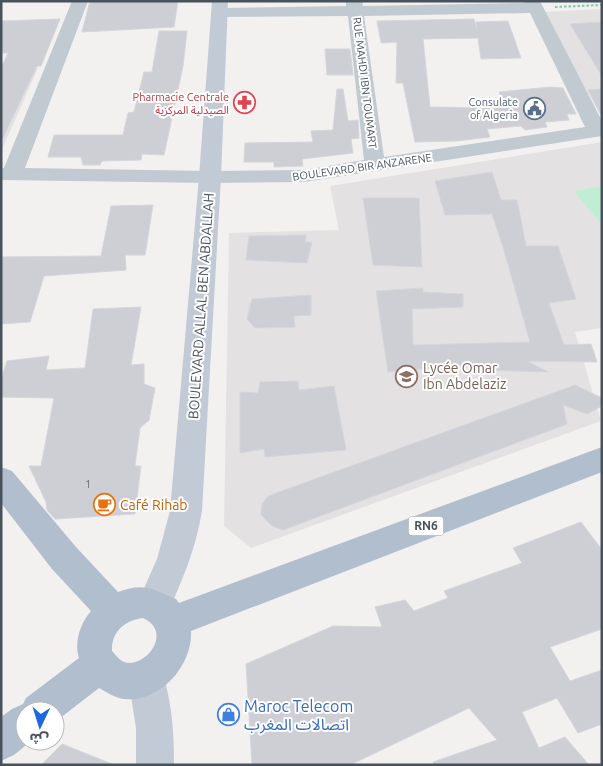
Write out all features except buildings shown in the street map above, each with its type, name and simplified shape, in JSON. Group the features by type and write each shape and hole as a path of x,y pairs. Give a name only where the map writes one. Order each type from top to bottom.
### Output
{"main road":[{"name":"BOULEVARD ALLAL BEN ABDALLAH","path":"163,613 183,535 186,511 220,7"},
{"name":"RN6","path":"112,611 122,605 137,602 163,613 602,459"},
{"path":"1,480 64,558 112,611 102,622 95,638 95,655 100,665 109,675 119,679 134,680 146,677 163,665 172,651 175,636 163,613"},
{"path":"52,701 100,665"},
{"path":"146,677 155,728 155,765"},
{"path":"1,742 15,730"}],"street":[{"path":"6,174 80,1"},
{"path":"220,7 534,5 599,131"},
{"name":"RUE MAHDI IBN TOUMART","path":"355,6 376,166"},
{"name":"BOULEVARD BIR ANZARENE","path":"6,174 289,177 376,166 599,131"}],"path":[{"path":"534,5 602,5"}],"shaded area":[{"path":"602,9 602,118 542,12"},
{"path":"1,67 38,68 1,152"},
{"name":"Lycée Omar Ibn Abdelaziz","path":"602,142 602,328 575,332 601,421 251,548 224,526 229,233 339,230 330,186"}],"green space":[{"path":"602,186 602,225 574,191"}],"place":[{"name":"Pharmacie Centrale الصيدلية المركزية","path":"245,103"},
{"name":"Consulate of Algeria","path":"534,108"},
{"name":"Lycée Omar Ibn Abdelaziz","path":"407,376"},
{"name":"Café Rihab","path":"104,505"},
{"name":"Maroc Telecom اتصالات المغرب","path":"228,715"}]}
